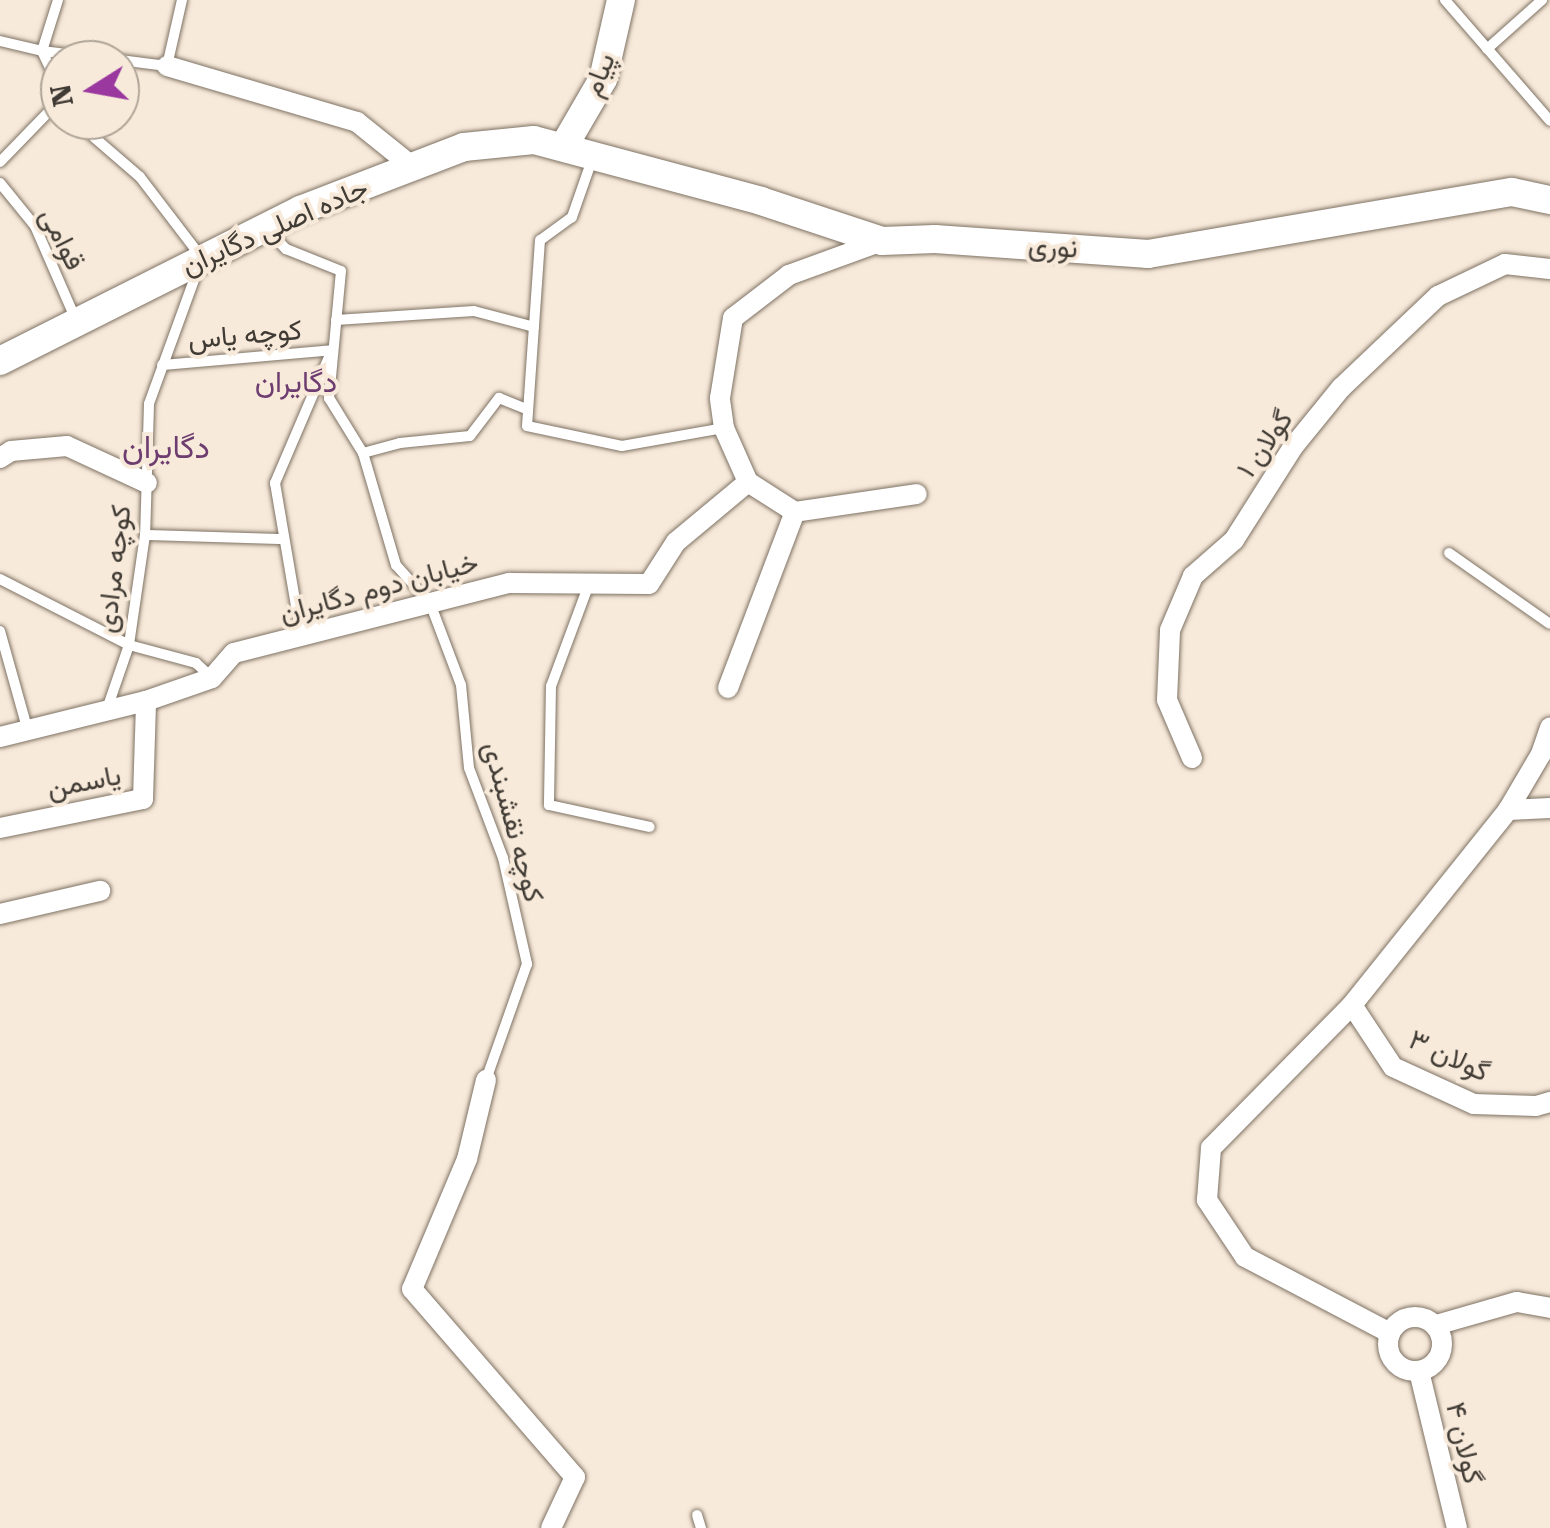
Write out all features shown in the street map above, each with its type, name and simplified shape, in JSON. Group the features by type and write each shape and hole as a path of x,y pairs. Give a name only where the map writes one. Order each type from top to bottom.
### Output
{"street":[{"name":"پیام","path":"564,146 603,79 621,0"},
{"path":"166,66 357,122 413,167"},
{"name":"جاده اصلی دگایران","path":"0,360 265,227 413,167 464,148 534,140 564,146"},
{"name":"نوری","path":"564,146 593,158 761,201 882,241 934,239 1148,254 1512,192 1550,200"},
{"path":"882,241 789,275 734,318 720,398 724,428 748,482 795,512 917,494"},
{"name":"گولان ۱","path":"1192,758 1168,700 1170,630 1193,576 1234,540 1293,447 1341,388 1438,296 1504,264 1550,268"},
{"path":"0,458 10,451 67,446 147,484"},
{"name":"خیابان دوم دگایران","path":"0,737 146,701 212,678 234,654 509,583 649,584 676,542 748,482"},
{"path":"728,688 795,512"},
{"name":"یاسمن","path":"0,828 142,799 146,701"},
{"path":"1390,1332 1244,1258 1206,1200 1211,1148 1352,1005 1508,810 1542,754 1550,728"},
{"path":"1508,810 1550,808"},
{"path":"0,914 100,890"},
{"name":"گولان ۳","path":"1352,1005 1393,1067 1474,1104 1536,1106 1550,1102"},
{"path":"486,1080 467,1159 412,1289 575,1477 552,1528"},
{"path":"1436,1325 1442,1338 1442,1353 1433,1365 1419,1372 1404,1370 1393,1360 1388,1347 1390,1332 1410,1316 1436,1325 1517,1302 1550,1308"},
{"name":"گولان ۴","path":"1419,1372 1457,1528"}],"lane":[{"path":"45,40 58,0"},
{"path":"140,63 166,66 182,0"},
{"path":"1445,0 1550,121"},
{"path":"1487,48 1542,0"},
{"path":"0,41 40,50"},
{"path":"0,162 40,121"},
{"path":"97,140 140,177 202,258"},
{"path":"593,158 572,217 540,240 528,426 622,446 724,428"},
{"name":"قوامی","path":"0,183 35,226 76,321"},
{"name":"کوچه نقشبندی","path":"265,227 286,249 342,271 330,398 363,453 396,565 430,602 462,685 469,768 503,858 528,964 486,1080"},
{"name":"کوچه مرادی","path":"106,710 128,645 145,534 149,404 202,258"},
{"path":"336,320 474,311 534,326"},
{"path":"302,637 275,483 332,350"},
{"name":"کوچه یاس","path":"162,364 332,350"},
{"path":"363,453 400,443 470,436 500,398 528,410"},
{"path":"145,534 282,538"},
{"path":"1448,552 1550,624"},
{"path":"0,579 128,645 196,663 212,678"},
{"path":"590,583 551,686 549,804 650,827"},
{"path":"0,630 28,731"},
{"path":"697,1515 701,1528"}],"district":[{"name":"دگایران","path":"296,382"},
{"name":"دگایران","path":"166,447"}]}
